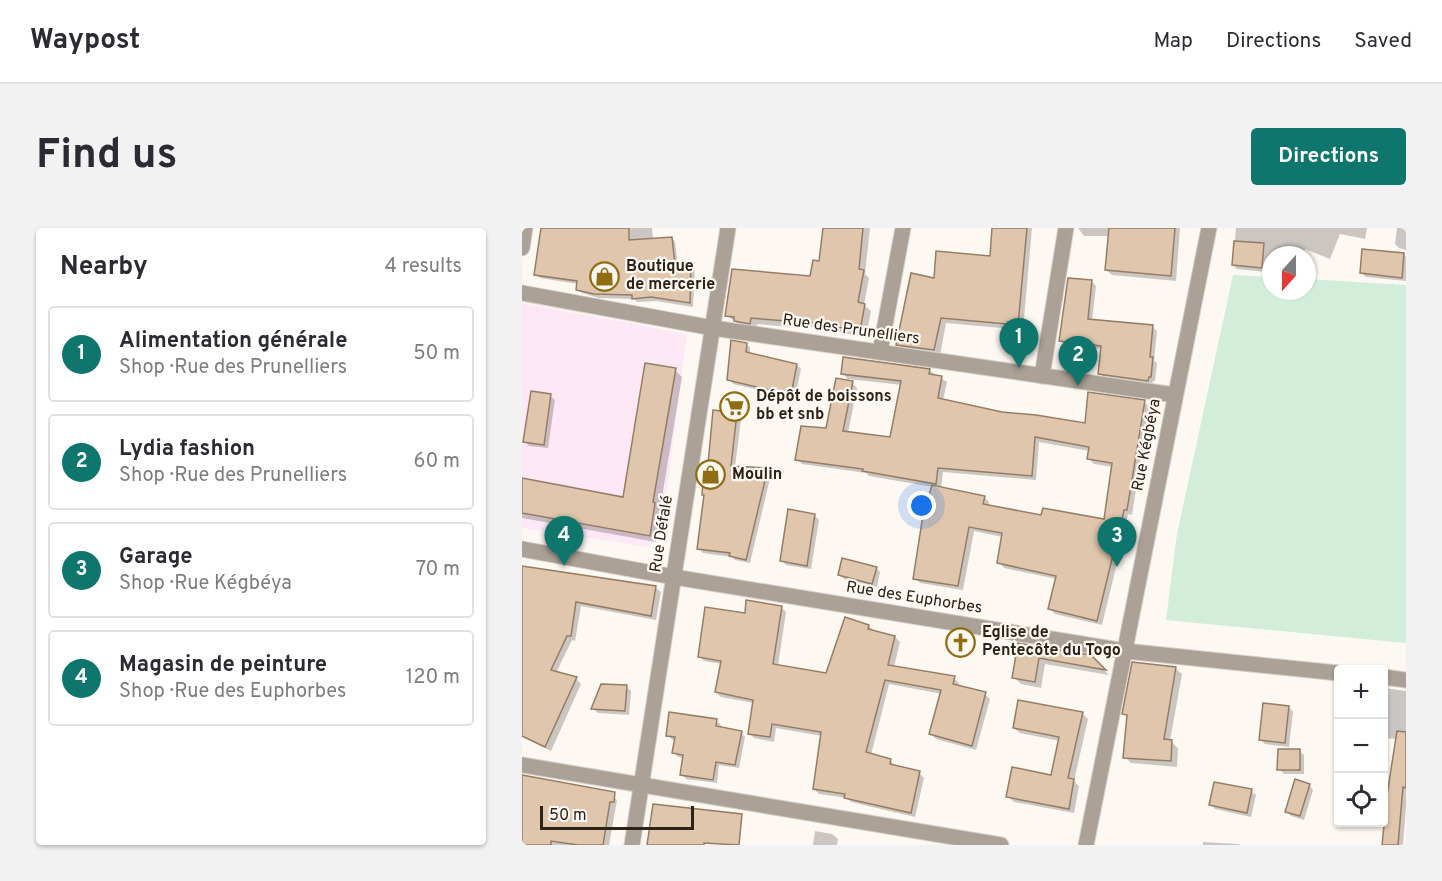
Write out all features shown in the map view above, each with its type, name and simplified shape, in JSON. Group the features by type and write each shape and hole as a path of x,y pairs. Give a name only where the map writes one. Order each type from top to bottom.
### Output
{"street":[{"path":"522,248 525,228"},
{"name":"Rue Défalé","path":"632,845 728,228"},
{"path":"880,352 903,228"},
{"path":"1042,376 1066,228"},
{"name":"Rue Kégbéya","path":"1086,845 1209,228"},
{"name":"Rue des Prunelliers","path":"522,293 713,328 1175,396"},
{"name":"Rue des Euphorbes","path":"522,549 674,577 1125,651 1334,673"},
{"path":"1388,678 1406,680"},
{"path":"522,765 1001,845"}],"shaded area":[{"path":"522,303 687,334 661,536 647,547 522,528"}],"green space":[{"path":"1233,275 1262,277 1262,300 1316,300 1316,280 1406,285 1406,643 1166,620 1177,534"}],"building":[{"path":"541,228 629,228 629,240 672,237 675,265 691,263 690,303 651,297 632,299 632,295 594,294 576,290 577,281 534,275"},
{"path":"823,228 863,228 859,269 864,270 858,302 865,304 860,331 798,320 797,322 751,318 750,324 734,321 734,317 725,316 732,269 810,276 813,260 819,261"},
{"path":"992,228 1027,228 1018,325 941,318 934,350 896,345 911,273 934,278 936,251 990,256"},
{"path":"1109,228 1175,228 1171,276 1105,270"},
{"path":"1234,241 1264,243 1262,268 1232,265"},
{"path":"1362,249 1404,253 1402,278 1360,273"},
{"path":"1068,278 1092,280 1088,319 1153,325 1150,357 1153,357 1151,377 1148,381 1098,374 1101,346 1059,341"},
{"path":"731,340 747,343 746,352 797,364 791,395 727,380"},
{"path":"843,357 930,369 929,374 942,376 938,398 1002,412 1085,423 1088,392 1145,400 1127,510 1124,510 1114,559 1112,559 1097,621 1048,609 1056,576 997,563 1002,533 969,527 958,586 913,579 923,515 932,485 985,496 983,504 1041,515 1043,508 1104,519 1112,463 1087,459 1089,447 1035,437 1032,476 938,468 936,484 862,471 863,469 795,460 801,426 826,428 836,378 853,381 843,431 890,437 901,381 841,374"},
{"path":"645,363 676,368 653,502 655,503 650,536 522,513 522,478 623,497"},
{"path":"531,391 551,394 544,445 523,442"},
{"path":"713,410 737,413 731,466 768,468 746,560 729,556 730,553 697,549 704,495 702,495 704,463 708,464"},
{"path":"788,509 815,514 807,566 780,561"},
{"path":"842,558 877,567 872,584 838,575"},
{"path":"522,566 656,586 651,616 576,602 571,636 567,636 551,670 577,677 545,747 522,736"},
{"path":"746,600 782,606 773,664 826,673 845,617 869,625 868,629 895,636 888,665 955,676 953,684 986,692 972,746 929,734 941,690 885,680 866,752 891,759 890,764 920,771 911,813 844,798 845,794 813,789 821,732 772,724 770,737 748,734 753,700 715,692 721,661 698,657 705,607 745,613"},
{"path":"1018,643 1091,655 1106,670 1039,658 1035,682 1012,678"},
{"path":"1132,662 1176,667 1164,739 1172,740 1171,761 1123,758 1127,715 1122,714"},
{"path":"601,684 627,685 625,711 591,709"},
{"path":"1018,700 1083,712 1068,778 1074,779 1069,809 1006,797 1012,767 1051,775 1059,737 1013,728"},
{"path":"1263,703 1289,706 1285,743 1259,740"},
{"path":"669,712 717,719 716,726 742,731 735,765 716,762 713,780 680,775 683,755 672,753 675,737 666,736"},
{"path":"1397,731 1406,732 1406,788 1403,787 1398,845 1382,845 1384,827 1388,827 1388,789"},
{"path":"1278,749 1300,749 1300,770 1277,770"},
{"path":"522,775 615,792 614,802 610,802 603,845 578,845 551,841 551,845 522,845"},
{"path":"1295,779 1310,784 1300,816 1285,812"},
{"path":"1214,782 1252,789 1247,813 1209,805"},
{"path":"653,804 742,814 739,845 704,843 704,845 647,845"}],"place":[{"name":"Boutique de mercerie","path":"605,276"},
{"name":"Alimentation générale","path":"1019,368"},
{"name":"Lydia fashion","path":"1078,386"},
{"name":"Dépôt de boissons bb et snb","path":"735,406"},
{"name":"Moulin","path":"711,475"},
{"name":"Magasin de peinture","path":"564,566"},
{"name":"Garage","path":"1117,567"},
{"name":"Eglise de Pentecôte du Togo","path":"961,642"}]}
